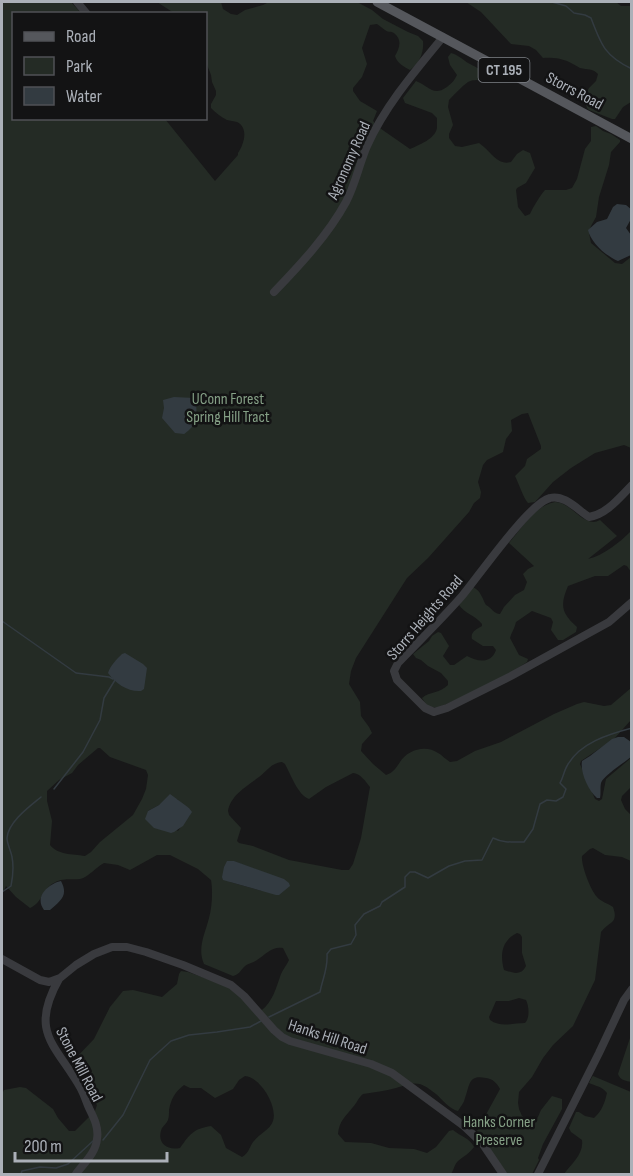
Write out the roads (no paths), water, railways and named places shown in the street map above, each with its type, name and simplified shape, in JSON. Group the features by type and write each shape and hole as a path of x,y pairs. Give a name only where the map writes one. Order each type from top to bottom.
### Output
{"main road":[{"name":"Storrs Road","path":"377,2 632,139"}],"street":[{"name":"Agronomy Road","path":"274,292 334,221 346,202 381,120 419,66 443,37"},
{"name":"Storrs Heights Road","path":"632,485 608,509 589,518 562,498 552,497 542,501 516,528 463,595 398,663 394,671 397,680 425,708 434,712 447,708 511,676 609,622 632,602"},
{"name":"Hanks Hill Road","path":"44,982 60,978 94,954 112,947 127,947 183,965 231,985 282,1037 371,1064 392,1073 413,1087 464,1126 482,1143 503,1174"},
{"path":"2,959 44,982 51,994"},
{"name":"Stone Mill Road","path":"60,978 51,994 46,1021 48,1036 80,1089 98,1132 96,1147 76,1174"},
{"path":"538,1174 590,1073 624,1000 632,989"}],"water":[{"path":"617,204 626,205 632,210 631,219 626,228 631,235 631,255 618,261 592,240 588,230 597,222 607,219"},
{"path":"174,397 194,398 195,401 195,421 184,434 175,433 162,418 163,400"},
{"path":"125,653 147,668 144,689 141,691 123,686 108,673 116,660"},
{"path":"618,737 624,737 631,742 631,757 603,780 600,798 597,798 585,781 582,761"},
{"path":"170,794 192,812 183,826 171,833 154,828 145,819 148,811 159,805"},
{"path":"227,861 234,861 284,879 290,886 276,895 223,880"},
{"path":"61,881 64,891 62,898 50,910 44,910 41,900 44,892 51,885"}],"waterway":[{"path":"552,2 566,6 574,13 591,18 605,49 632,69"},
{"path":"2,621 76,673 113,679"},
{"path":"54,789 83,752 100,720 104,698 115,680"},
{"path":"269,1017 320,992 327,954 331,949 351,944 356,935 355,925 364,914 380,906 382,902 405,887 405,877 410,872 428,878 449,866 465,861 482,860 493,838 524,842 533,829 540,804 563,797 566,789 560,783 572,758 587,745 632,728"},
{"path":"2,892 11,886 13,875 13,861 7,840 8,832 20,815 41,797"},
{"path":"103,1140 123,1115 150,1060 171,1041 189,1035 250,1027 261,1021"},
{"path":"21,1174 22,1171 40,1167 56,1168 68,1164 93,1141"}],"park label":[{"name":"UConn Forest Spring Hill Tract","path":"228,407"},
{"name":"Hanks Corner Preserve","path":"499,1130"}]}
